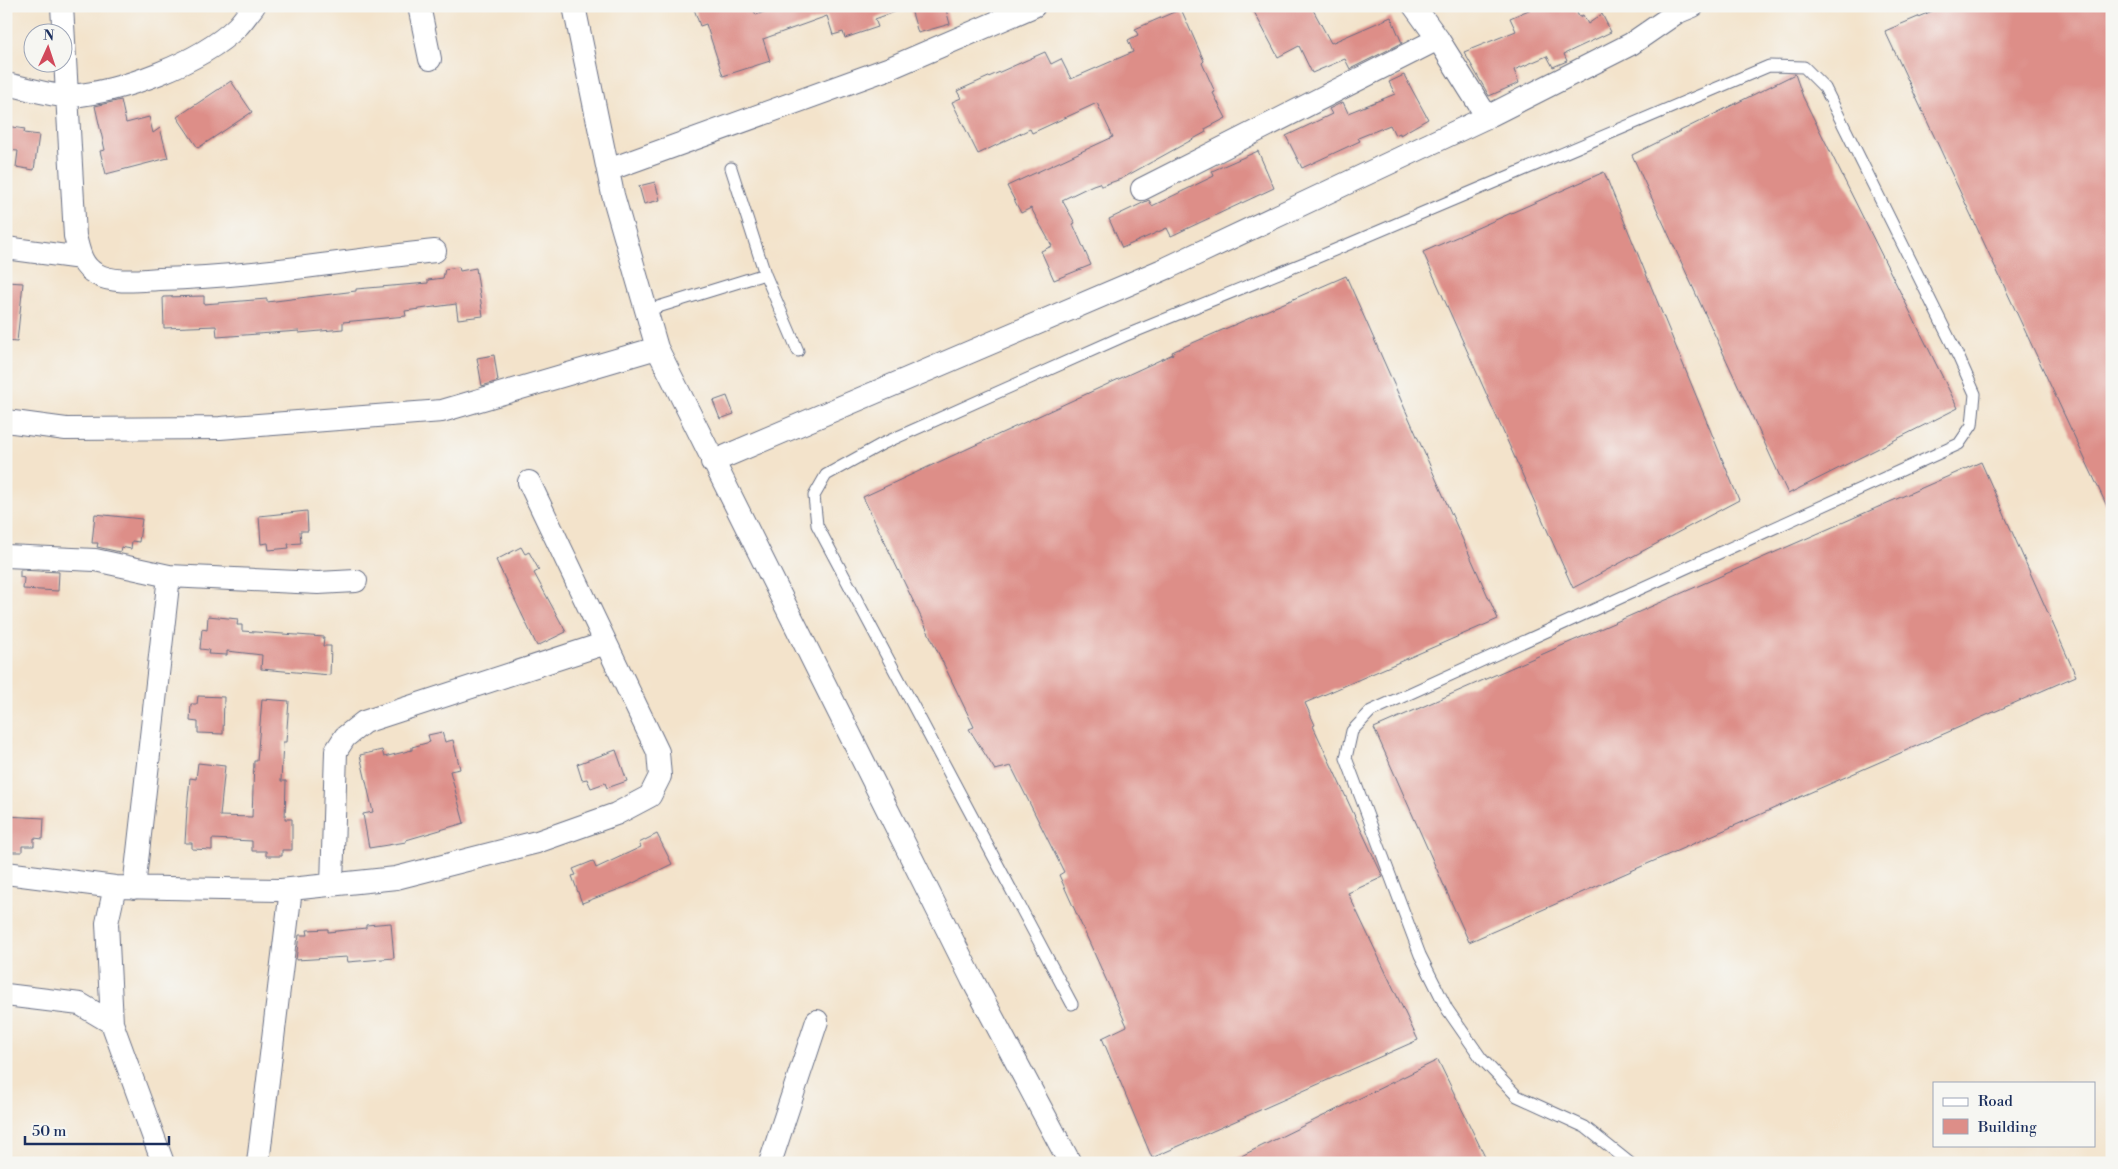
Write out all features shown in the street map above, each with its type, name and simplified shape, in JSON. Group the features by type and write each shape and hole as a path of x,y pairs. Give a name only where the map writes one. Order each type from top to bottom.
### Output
{"street":[{"path":"62,6 75,236 81,258 87,268 96,275 128,280 189,279 291,270 435,251"},
{"path":"6,84 68,96 123,86 150,78 176,66 237,27 254,6"},
{"path":"419,6 430,59"},
{"path":"574,6 608,170 645,311 657,348 712,462 972,979 1070,1163"},
{"path":"608,170 890,68 1034,6"},
{"path":"1414,6 1438,39 1487,118"},
{"path":"712,462 1167,268 1487,118 1632,44 1676,13 1693,6"},
{"path":"1142,189 1438,39"},
{"path":"6,248 81,258"},
{"path":"6,421 66,429 220,428 442,410 657,348"},
{"path":"6,873 124,888 291,889 396,878 537,842 616,814 650,796 660,776 658,752 529,482"},
{"path":"6,556 95,560 169,576 318,583 356,581"},
{"path":"162,1163 112,1024 107,923 124,888 169,576"},
{"path":"332,885 336,751 345,737 364,722 606,643"},
{"path":"258,1163 291,889"},
{"path":"6,995 80,1004 112,1024"},
{"path":"770,1163 817,1021"}],"lane":[{"path":"1072,1004 817,525 814,496 826,475 882,444 1124,336 1311,260 1769,66 1804,67 1825,88 1959,358 1975,394 1972,425 1959,444 1372,711 1352,731 1346,758 1420,955 1447,1010 1469,1042 1516,1096 1585,1126 1630,1163"},
{"path":"731,168 765,274 798,351"},
{"path":"645,311 765,274"}],"building":[{"path":"693,6 752,6 756,15 779,6 904,6 905,8 875,19 878,27 845,38 843,32 833,35 827,16 763,39 770,61 723,76 706,24 700,26"},
{"path":"910,6 945,6 950,24 918,33"},
{"path":"1251,6 1311,6 1331,43 1391,17 1402,43 1350,69 1345,59 1312,73 1299,46 1278,57"},
{"path":"1538,6 1574,6 1579,17 1583,15 1588,24 1602,14 1611,32 1564,54 1567,61 1553,67 1547,56 1514,70 1519,83 1489,96 1464,52 1516,31 1510,18"},
{"path":"1944,6 2112,6 2112,517 1885,31"},
{"path":"1181,9 1204,61 1202,63 1215,92 1213,93 1226,118 1205,129 1206,132 1121,179 1101,186 1099,183 1093,185 1062,200 1075,223 1073,224 1091,265 1054,280 1041,251 1052,246 1031,208 1021,213 1007,186 1113,137 1097,103 1032,133 1030,129 978,154 952,102 961,98 957,91 1045,52 1051,64 1061,59 1071,79 1133,52 1128,40 1138,35 1135,29"},
{"path":"1795,74 1803,97 1958,408 1788,494 1632,155"},
{"path":"1404,75 1428,119 1400,135 1400,133 1395,135 1390,125 1358,138 1360,141 1302,168 1286,136 1332,114 1329,109 1343,102 1348,113 1395,94 1389,82"},
{"path":"231,81 252,112 198,148 177,117"},
{"path":"121,100 126,123 149,117 153,133 160,128 168,158 106,174 100,151 105,150 95,106"},
{"path":"6,126 25,129 24,133 39,135 34,170 16,167 18,151 6,150"},
{"path":"1258,151 1274,188 1171,236 1167,228 1122,248 1109,219 1149,200 1152,206 1214,176 1212,171"},
{"path":"1604,172 1739,500 1573,588 1423,252"},
{"path":"655,182 660,200 644,204 639,186"},
{"path":"459,267 460,271 476,268 483,316 458,319 456,304 405,311 406,316 343,322 343,329 299,333 299,331 217,337 216,326 164,328 163,297 204,296 204,304 267,299 267,302 356,291 356,289 428,283 428,280 443,278 445,269"},
{"path":"1346,276 1498,619 1305,703 1315,725 1313,726 1383,877 1348,893 1418,1040 1152,1158 1102,1038 1127,1026 1059,875 1064,872 1011,766 995,770 969,729 974,727 863,497 1173,354 1172,352"},
{"path":"6,282 23,283 17,342 6,341"},
{"path":"494,355 498,381 482,386 477,358"},
{"path":"727,396 734,414 720,419 713,401"},
{"path":"1981,462 2076,676 1469,942 1374,728"},
{"path":"307,511 308,531 300,531 301,543 288,544 289,548 269,550 268,543 261,544 259,516"},
{"path":"95,514 142,519 139,542 132,541 131,549 121,547 120,552 97,547 98,543 92,543"},
{"path":"521,547 525,554 529,552 539,570 534,573 566,632 537,646 496,560"},
{"path":"20,570 59,572 58,591 23,589 24,578 20,577"},
{"path":"208,616 238,619 237,625 242,625 242,631 324,637 323,646 331,646 330,675 261,669 262,655 227,651 227,655 208,654 209,650 200,649 202,629 207,630"},
{"path":"198,696 224,697 223,734 198,733 198,722 190,721 191,704 197,704"},
{"path":"262,699 289,701 286,742 283,742 281,781 286,781 285,819 292,819 292,850 282,850 282,856 266,856 266,851 252,851 252,841 212,839 212,850 192,849 192,843 185,843 187,809 190,778 196,779 198,763 225,766 220,816 252,817 254,761 257,761"},
{"path":"442,732 445,742 453,740 460,769 450,771 464,823 406,840 406,842 369,848 363,814 373,812 360,755 382,750 384,757 412,750 412,747 430,742 428,735"},
{"path":"616,750 627,781 607,788 605,783 591,788 587,779 582,780 577,764"},
{"path":"6,816 44,818 43,839 34,838 34,846 22,846 22,852 6,852"},
{"path":"657,834 672,864 625,887 582,903 572,876 576,875 573,869 593,861 596,868 641,847 639,843"},
{"path":"391,923 394,958 348,962 347,957 296,960 299,935 308,935 307,930 328,929 328,932 366,928 366,925"},
{"path":"1438,1060 1485,1157 1472,1163 1227,1163"}]}
